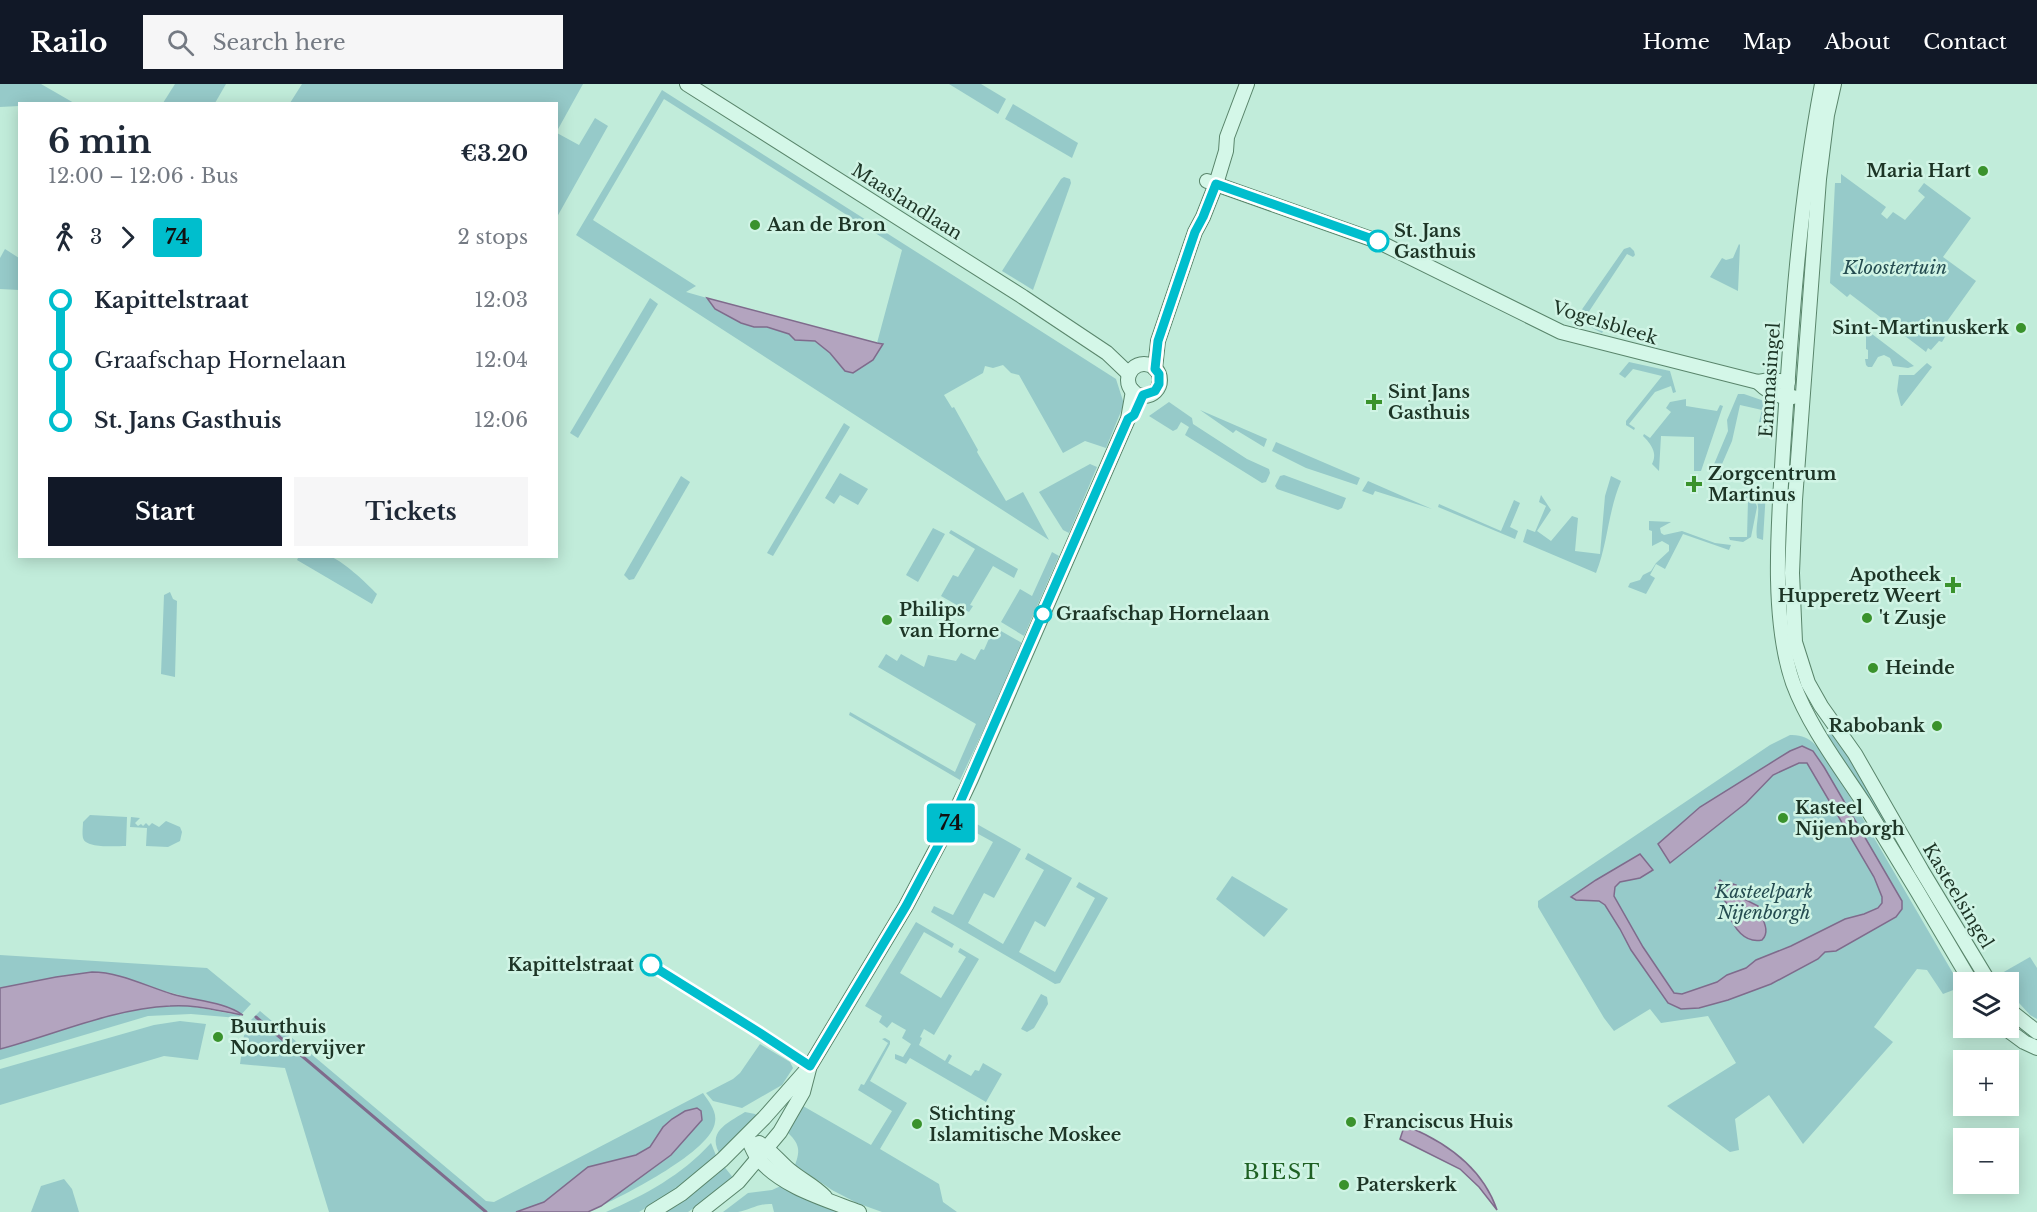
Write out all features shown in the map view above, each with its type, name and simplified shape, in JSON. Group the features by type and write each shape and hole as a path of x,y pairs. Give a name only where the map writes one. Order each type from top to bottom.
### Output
{"street":[{"name":"Maaslandlaan","path":"687,84 1023,297 1107,353 1142,368"},
{"path":"1142,368 1160,378 1158,387 1152,393 1138,393 1129,383 1142,368 1158,341 1195,232 1203,217 1220,147 1227,137 1247,84"},
{"name":"Emmasingel","path":"1806,713 1788,665 1781,621 1780,540 1786,398 1799,238 1810,149 1822,84"},
{"name":"Emmasingel","path":"1821,706 1808,683 1801,663 1793,620 1792,573 1795,500 1820,169 1827,115 1834,84"},
{"name":"Vogelsbleek","path":"1211,183 1381,243 1560,332 1758,382 1770,380 1788,382"},
{"name":"Vogelsbleek","path":"1758,382 1767,390 1786,398"},
{"path":"1788,382 1804,396"},
{"path":"652,1212 681,1194 722,1160 747,1136 810,1066 906,906 954,816 1138,393"},
{"path":"1786,398 1804,396"},
{"name":"Kasteelsingel","path":"1821,706 1855,754 1983,972"},
{"name":"Kasteelsingel","path":"1806,713 1910,878 1965,972"},
{"path":"2019,1018 2037,1032"},
{"path":"2019,1038 2037,1048"},
{"path":"700,1212 738,1182 780,1132 803,1092 810,1066"},
{"path":"747,1136 783,1179 808,1194 827,1198 859,1212"}],"green space":[{"path":"0,84 41,84 72,102 18,102 18,106 0,107"},
{"path":"175,84 226,84 216,102 164,102"},
{"path":"302,84 583,84 558,129 558,102 291,102"},
{"path":"949,84 981,84 1006,99 998,114"},
{"path":"662,90 1116,379 1124,404 1106,448 1085,441 1063,453 1019,375 1011,373 1003,365 993,368 985,366 983,373 944,395 952,408 954,407 1006,501 1023,492 1049,540 576,235","holes":["664,99 902,250 877,343 882,344 838,362 815,341 795,340 789,334 767,327 754,327 715,309 707,298 686,292 696,286 593,220"]},
{"path":"1013,104 1078,143 1072,158 1005,119"},
{"path":"595,118 608,126 558,215 558,134 579,145"},
{"name":"Kloostertuin","path":"1841,174 1886,207 1881,214 1887,219 1893,212 1905,220 1925,197 1918,191 1924,183 1971,218 1943,257 1976,281 1940,331 1946,335 1942,342 1939,341 1931,350 1928,348 1926,352 1850,294 1847,297 1830,283 1835,183 1841,183"},
{"path":"1064,177 1070,179 1071,183 1033,290 1002,271"},
{"path":"1739,244 1738,291 1710,277 1722,258 1726,260 1733,258"},
{"path":"1630,247 1635,255 1633,257 1627,254 1588,313 1607,326 1602,333 1590,327 1591,323 1585,318 1579,320 1576,318 1624,249"},
{"path":"5,249 18,257 18,290 0,289 0,258"},
{"path":"650,298 658,304 578,438 570,433"},
{"path":"1868,331 1914,366 1908,368 1893,366 1890,358 1884,355 1878,357 1872,367 1868,367 1865,359 1868,359 1866,334"},
{"path":"1629,362 1670,371 1676,392 1673,393 1671,386 1655,392 1629,424 1635,428 1634,430 1626,425 1626,421 1662,376 1633,369 1625,378 1619,374"},
{"path":"1927,363 1932,367 1901,406 1897,391 1899,375 1914,375"},
{"path":"1738,394 1744,394 1772,405 1770,428 1762,428 1762,422 1759,422 1762,410 1740,405 1732,441 1719,471 1724,474 1722,479 1719,479 1718,474 1712,469 1728,431 1727,420"},
{"path":"1686,399 1686,406 1717,411 1720,405 1723,406 1701,471 1694,471 1694,437 1661,436 1659,471 1652,464 1653,449 1643,436 1644,434 1650,438 1671,412 1666,408 1670,402"},
{"path":"1169,402 1192,418 1193,424 1247,459 1269,469 1270,473 1266,482 1262,483 1185,435 1189,427 1181,422 1173,431 1149,416"},
{"path":"1200,410 1267,439 1264,447 1236,430 1233,433"},
{"path":"844,423 850,427 773,556 767,553"},
{"path":"1276,442 1360,478 1357,485 1306,468 1272,451"},
{"path":"1090,464 1097,467 1069,533 1063,530 1039,492"},
{"path":"840,473 868,489 858,505 840,495 834,504 825,498"},
{"path":"1284,475 1346,498 1342,508 1338,510 1277,489 1275,486 1280,476"},
{"path":"681,476 690,482 634,579 629,580 624,575"},
{"path":"1611,476 1621,481 1596,573 1523,542 1527,529 1535,532 1546,506 1539,502 1541,495 1551,510 1537,531 1551,541 1572,516 1578,518 1575,551 1600,554 1605,496"},
{"path":"1368,481 1432,509 1375,491 1373,495 1362,491"},
{"path":"1746,489 1766,491 1763,540 1757,538 1758,505"},
{"path":"1730,494 1743,494 1750,497 1757,507 1751,537 1743,542 1730,540 1729,537 1747,537 1748,500 1716,498"},
{"path":"1514,500 1520,503 1510,527 1518,531 1515,539 1438,507 1439,504 1501,531"},
{"path":"1649,521 1671,522 1660,528 1664,535 1682,531 1715,543 1731,545 1729,550 1683,534 1665,569 1656,564 1650,575 1655,578 1646,594 1628,587 1630,583 1640,580 1643,575 1651,571 1656,563 1669,551 1669,545 1662,541 1652,546"},
{"path":"933,528 945,534 918,582 906,575"},
{"path":"951,530 1018,569 1014,578 993,566 970,605 973,606 969,612 941,596 953,575 958,577 975,549 949,533"},
{"path":"1052,552 1059,556 1024,636 1001,622 1020,589 1032,596"},
{"path":"298,558 334,558 354,572 377,594 372,604 297,560"},
{"path":"170,592 173,599 177,601 175,677 161,674 164,595"},
{"path":"994,627 1022,643 960,780 849,715 850,712 955,772 976,724 878,667 886,654 897,661 901,654 924,667 928,655 956,661 961,653 975,660 981,649 984,650"},
{"path":"1833,731 1912,859 1904,863 1827,734"},
{"name":"Kasteelpark Nijenborgh","path":"1790,735 1798,735 1809,740 1831,764 1953,973 1953,990 1943,994 1927,970 1917,969 1874,1027 1893,1042 1803,1144 1769,1095 1735,1119 1739,1150 1730,1152 1667,1106 1736,1063 1708,1016 1661,1023 1650,1009 1614,1031 1538,907 1538,901 1770,745"},
{"path":"90,815 127,817 126,846 102,846 85,842 83,822"},
{"path":"131,817 140,818 135,823 138,826 146,823 149,826 152,823 159,827 166,821 180,827 182,832 180,841 168,847 146,846 147,828 130,827"},
{"path":"975,823 1021,849 994,898 984,893 968,923 1003,944 1044,870 1025,859 1028,853 1072,878 1045,927 1035,921 1019,952 1055,972 1095,898 1076,887 1079,882 1108,898 1060,983 1055,984 931,912 934,906 953,915 993,842 971,830"},
{"path":"1232,876 1288,909 1264,937 1216,899"},
{"path":"916,922 954,944 952,948 924,932 900,973 941,998 966,957 958,952 960,948 979,959 934,1035 924,1029 919,1045 945,1061 949,1054 952,1056 948,1063 971,1076 975,1070 979,1071 983,1063 1002,1074 986,1102 910,1058 906,1064 895,1059 895,1054 903,1057 911,1044 902,1038 906,1030 892,1022 887,1028 879,1022 882,1016 865,1006"},
{"path":"0,955 207,968 251,1004 241,1015 233,1009 92,972 0,988"},
{"path":"2030,957 2037,968 2037,1019 2019,1003 2019,972 2004,972"},
{"path":"1041,994 1047,997 1048,1004 1034,1028 1027,1032 1021,1029"},
{"path":"182,1005 241,1015 238,1018 191,1014 148,1016 0,1060 0,1049 129,1010"},
{"path":"260,1011 486,1201 494,1202 703,1093 714,1110 715,1122 710,1133 699,1146 684,1158 647,1182 601,1206 671,1155 663,1127 650,1147 636,1155 588,1167 544,1202 516,1212 329,1212 285,1068 240,1064 244,1035 261,1029 251,1020"},
{"path":"180,1021 206,1024 198,1060 164,1056 0,1105 0,1069 154,1025"},
{"path":"882,1039 890,1041 890,1044 870,1081 907,1103 880,1149 939,1184 943,1202 957,1212 882,1212 857,1203 832,1190 795,1165 798,1147 787,1132 803,1106 871,1145 892,1111 858,1090 861,1084 864,1085 888,1043"},
{"path":"760,1044 790,1062 793,1068 782,1085 742,1108 713,1101 706,1093 740,1073"},
{"path":"745,1112 755,1114 760,1118 721,1156 716,1141 720,1129"},
{"path":"711,1143 717,1158 684,1185 639,1212 606,1212 662,1183 688,1165"},
{"path":"722,1164 735,1180 688,1212 660,1212"},
{"path":"64,1179 72,1189 79,1212 31,1212 41,1186"},
{"path":"783,1185 807,1199 839,1212 774,1212 772,1204 767,1204 738,1212 723,1212 748,1193 772,1190"}],"shaded area":[{"path":"707,298 883,344 873,360 853,373 845,371 830,353 815,341 795,340 789,334 767,327 754,327 741,323 715,309"},
{"path":"1802,746 1813,751 1824,767 1902,901 1902,909 1896,917 1836,951 1825,952 1818,959 1771,984 1699,1008 1681,1009 1668,1003 1631,950 1605,905 1599,901 1576,900 1571,897 1640,854 1653,870 1640,878 1620,882 1615,887 1614,896 1643,947 1674,993 1682,994 1717,982 1727,975 1746,968 1756,960 1791,946 1845,919 1878,908 1882,903 1874,877 1807,763 1799,763 1773,775 1746,803 1670,863 1658,844 1700,807 1790,751"},
{"path":"1720,880 1729,886 1730,883 1736,885 1735,890 1740,897 1758,906 1766,928 1762,940 1755,941 1744,937 1736,928 1727,911 1728,905 1715,888"},
{"path":"92,972 122,977 172,994 227,1007 243,1015 188,1006 148,1008 105,1017 0,1049 0,988"},
{"path":"697,1108 701,1111 702,1120 671,1155 601,1206 588,1212 516,1212 544,1202 588,1167 636,1155 650,1147 663,1127 672,1119 685,1111"},
{"path":"1409,1127 1437,1141 1462,1159 1483,1182 1497,1210 1479,1187 1460,1169 1400,1139 1403,1130"}],"waterway":[{"path":"256,1017 486,1212"}],"bus line":[{"name":"74","path":"651,965 810,1066 906,906 951,821 1128,419 1134,415 1143,395 1152,393 1158,387 1160,378 1155,369 1158,341 1195,232 1216,184 1378,241"}],"place":[{"name":"Maria Hart","path":"1983,171"},
{"name":"Aan de Bron","path":"755,225"},
{"name":"St. Jans Gasthuis","path":"1378,241"},
{"name":"Sint-Martinuskerk","path":"2021,328"},
{"name":"Sint Jans Gasthuis","path":"1374,402"},
{"name":"Zorgcentrum Martinus","path":"1694,484"},
{"name":"Apotheek Hupperetz Weert","path":"1953,585"},
{"name":"Graafschap Hornelaan","path":"1043,614"},
{"name":"'t Zusje","path":"1867,618"},
{"name":"Philips van Horne","path":"887,620"},
{"name":"Heinde","path":"1873,668"},
{"name":"Rabobank","path":"1937,726"},
{"name":"Kasteel Nijenborgh","path":"1783,818"},
{"name":"Kapittelstraat","path":"651,965"},
{"name":"Buurthuis Noordervijver","path":"218,1037"},
{"name":"Franciscus Huis","path":"1351,1122"},
{"name":"Stichting Islamitische Moskee","path":"917,1124"},
{"name":"Paterskerk","path":"1344,1185"}],"district":[{"name":"BIEST","path":"1282,1172"}]}
